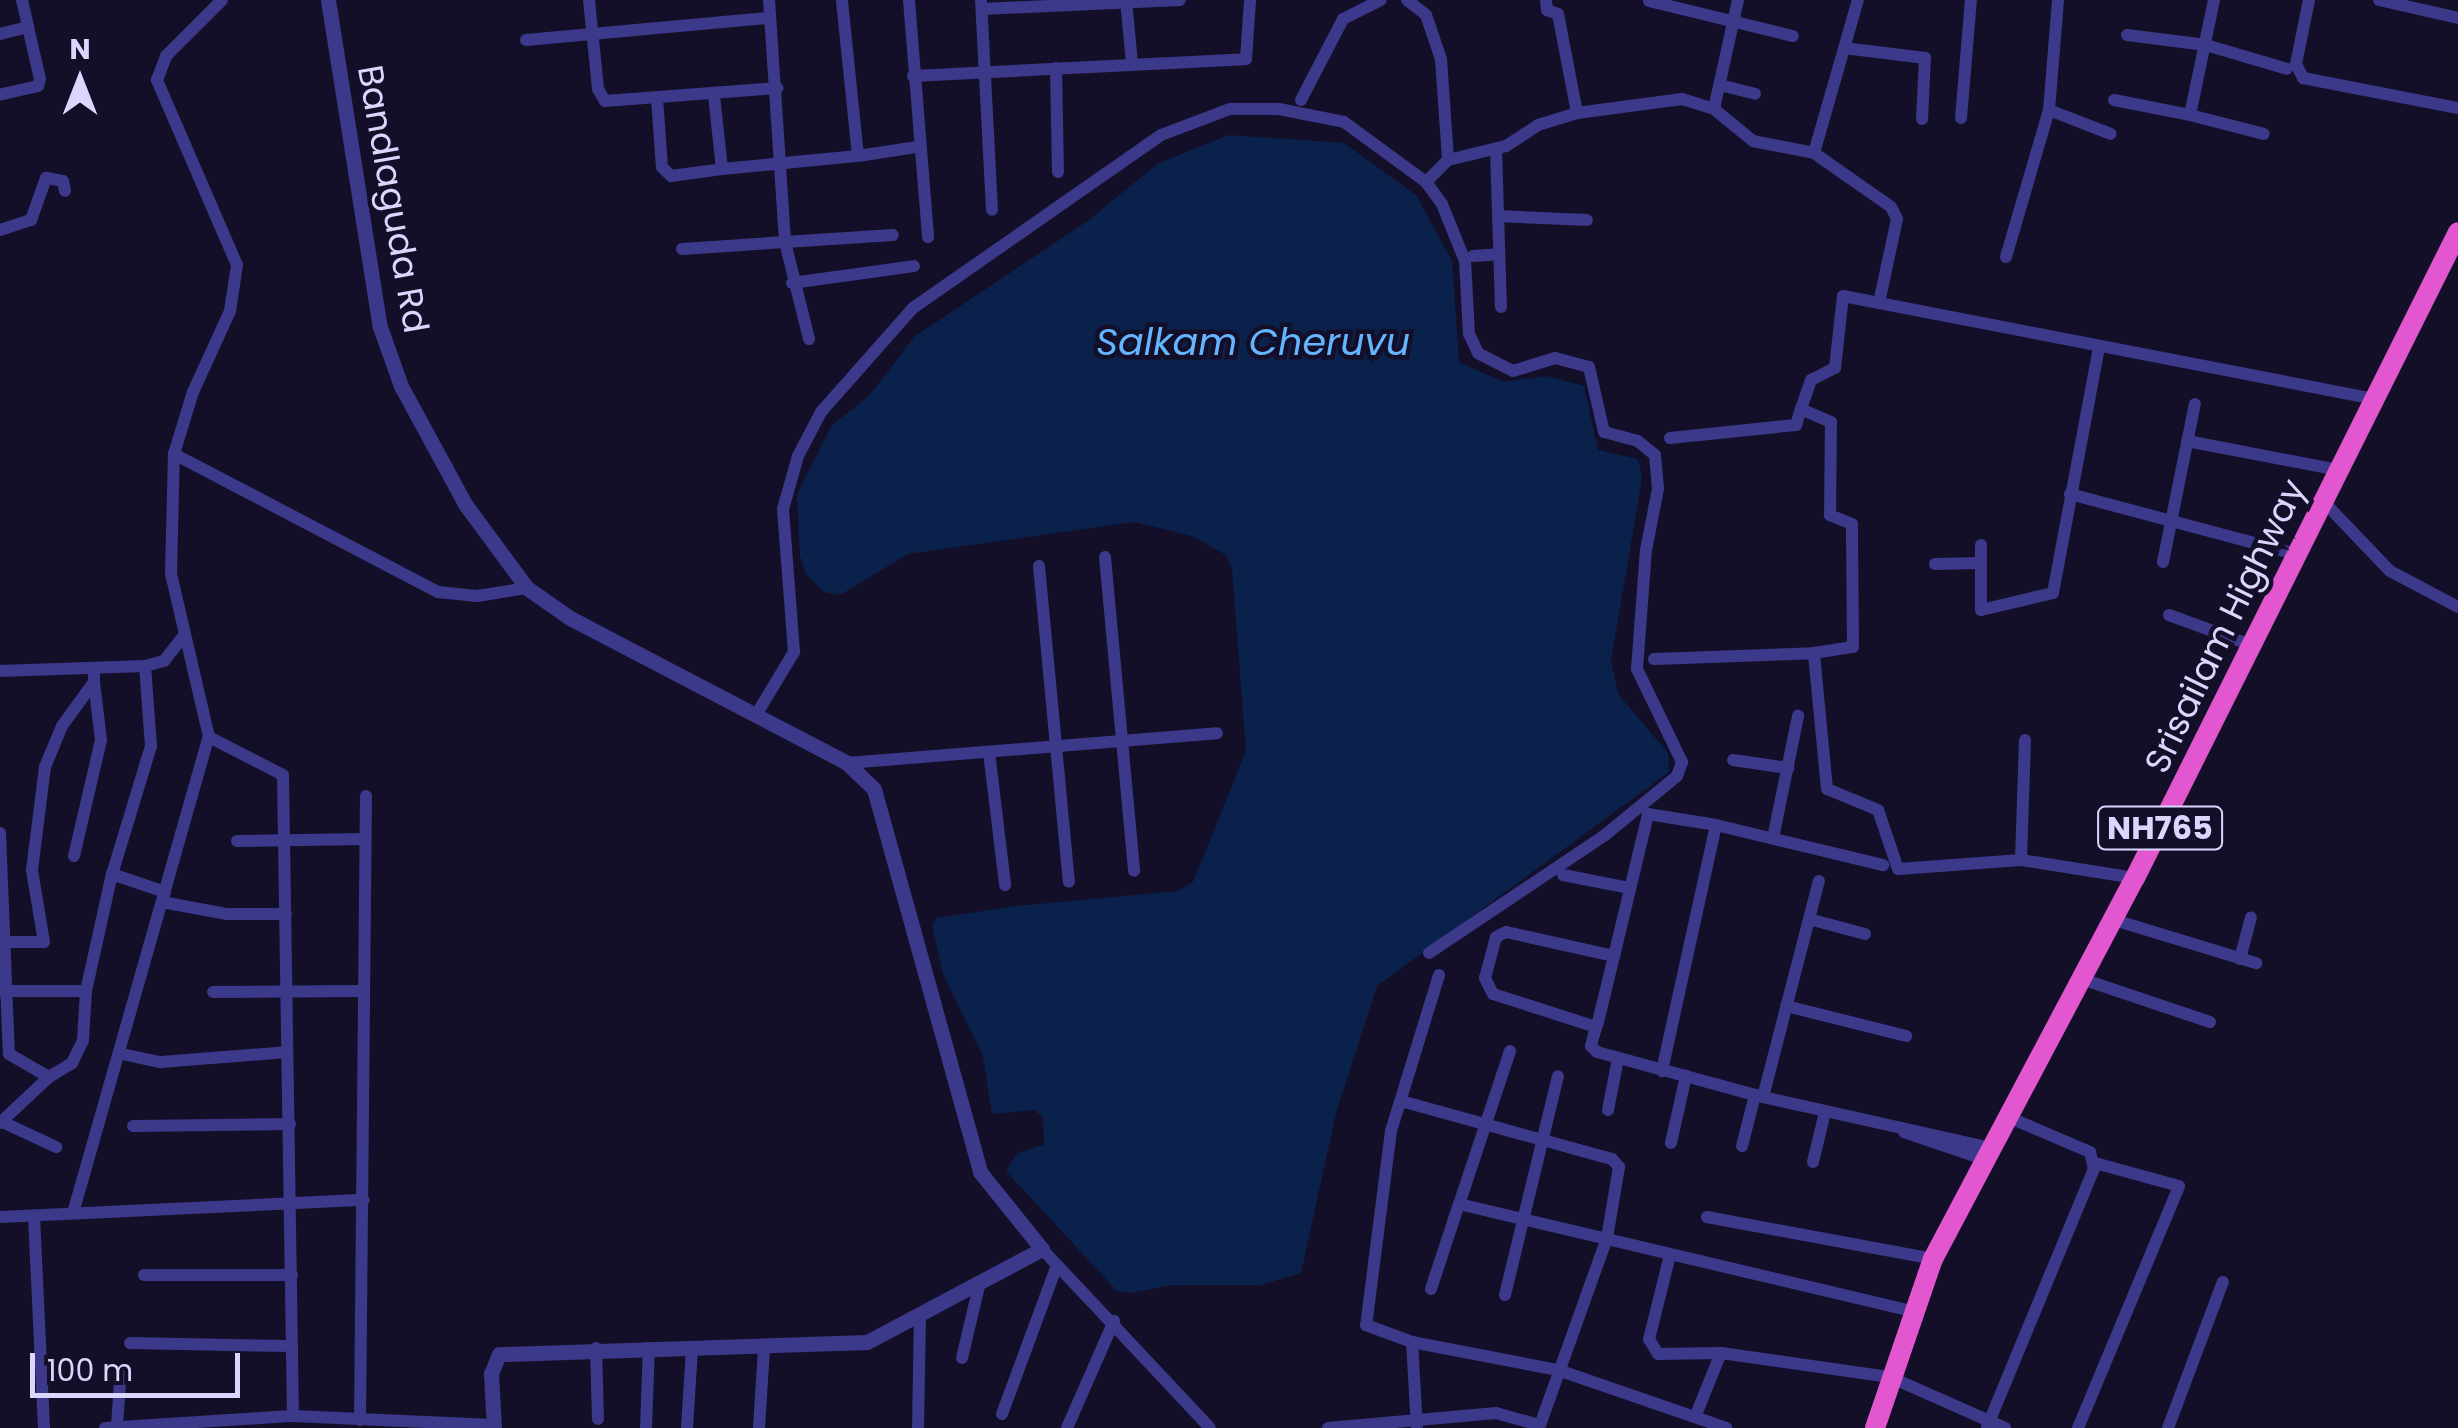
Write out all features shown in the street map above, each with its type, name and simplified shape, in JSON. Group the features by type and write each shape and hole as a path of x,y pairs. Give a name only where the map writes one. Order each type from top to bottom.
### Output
{"highway":[{"name":"Srisailam Highway","path":"1875,1428 1910,1311 1933,1259 2135,878 2458,232"}],"street":[{"path":"0,96 38,86 22,0"},
{"path":"73,1213 122,1054 208,737 171,574 174,454 192,392 230,311 238,265 161,94 158,69 222,0"},
{"name":"Bandlaguda Rd","path":"328,0 380,327 401,386 465,504 527,588 570,618 848,763"},
{"path":"589,0 598,89 606,100 778,88"},
{"path":"769,0 784,164 785,242 792,283 809,338"},
{"path":"842,0 858,156"},
{"path":"909,0 928,237"},
{"path":"992,210 981,4 1180,0"},
{"path":"914,76 1249,58 1250,0"},
{"path":"1301,100 1344,20 1381,0"},
{"path":"1407,0 1426,15 1441,59 1448,160"},
{"path":"1546,0 1546,10 1558,14 1577,112"},
{"path":"1714,109 1738,0"},
{"path":"1814,153 1858,0"},
{"path":"1961,118 1971,0"},
{"path":"2006,257 2049,110 2058,0"},
{"path":"2190,115 2214,0"},
{"path":"2309,0 2296,64 2303,78 2458,108"},
{"path":"2379,0 2442,7 2458,18"},
{"path":"1126,1 1132,64"},
{"path":"1649,1 1793,36"},
{"path":"526,40 770,18"},
{"path":"0,34 28,27"},
{"path":"2128,35 2206,44 2287,69"},
{"path":"1844,48 1925,58 1922,119"},
{"path":"1056,68 1058,172"},
{"path":"1720,85 1755,94"},
{"path":"714,95 722,169"},
{"path":"1426,182 1448,160 1496,149 1538,124 1577,112 1668,96 1714,109 1753,141 1814,153 1896,212 1879,303"},
{"path":"657,98 664,171 784,164 918,146"},
{"path":"2114,100 2264,134"},
{"path":"756,715 794,652 783,509 798,456 822,412 914,308 1161,134 1230,109 1280,109 1344,122 1426,182 1442,204 1465,261 1469,334 1478,353 1514,371 1555,358 1589,368 1604,432 1638,442 1655,455 1658,489 1646,550 1637,668 1682,762 1677,776 1605,834 1429,953"},
{"path":"2049,110 2111,134"},
{"path":"1496,149 1501,307"},
{"path":"0,230 32,220 46,178 63,181 65,191"},
{"path":"1498,216 1587,220"},
{"path":"682,249 892,235"},
{"path":"1474,256 1500,254"},
{"path":"792,283 914,266"},
{"path":"1670,438 1796,425 1811,380 1835,368 1843,296 2375,399"},
{"path":"1981,545 1984,612 2049,597 2100,347"},
{"path":"2163,562 2195,404"},
{"path":"1654,659 1814,653 1853,647 1852,524 1830,515 1831,422 1801,409"},
{"path":"2188,441 2339,470"},
{"path":"174,454 438,592 477,596 527,588"},
{"path":"2070,494 2296,554"},
{"path":"2323,501 2390,571 2458,607"},
{"path":"1105,557 1134,871"},
{"path":"1935,564 1980,564"},
{"path":"1039,566 1052,747 1069,882"},
{"path":"2169,615 2251,646"},
{"path":"0,671 94,676 164,661 184,635"},
{"path":"1814,653 1827,788 1878,810 1898,870 2021,860 2135,878"},
{"path":"56,1146 0,1122 77,1055 86,990 112,874 150,746 145,666"},
{"path":"74,856 101,740 94,676"},
{"path":"2,942 44,942 32,870 45,767 62,726 94,676"},
{"path":"1773,838 1798,716"},
{"path":"848,763 1217,733"},
{"path":"208,737 283,775 293,1416"},
{"path":"2021,860 2025,740"},
{"path":"989,752 1005,885"},
{"path":"1733,760 1788,768"},
{"path":"848,763 874,788 889,832 980,1172 1056,1268 1114,1321 1210,1428"},
{"path":"360,1420 366,796"},
{"path":"1883,865 1716,824 1648,814 1594,1049 1618,1060 1989,1154"},
{"path":"1662,1071 1716,824"},
{"path":"0,832 6,1048 49,1078"},
{"path":"237,841 365,839"},
{"path":"112,874 163,897 226,914 286,914"},
{"path":"1564,874 1629,888"},
{"path":"1742,1146 1786,1006 1819,882"},
{"path":"2240,959 2251,917"},
{"path":"1809,919 1865,934"},
{"path":"2112,919 2256,963"},
{"path":"1596,1027 1493,994 1485,978 1492,947 1506,932 1614,956"},
{"path":"1438,975 1401,1101 1363,1319 1372,1330 1412,1342 1558,1370 1726,1428"},
{"path":"2082,979 2210,1022"},
{"path":"2,992 86,990"},
{"path":"213,992 364,992"},
{"path":"1786,1006 1906,1036"},
{"path":"1431,1289 1510,1051"},
{"path":"122,1054 161,1062 287,1052"},
{"path":"1608,1110 1618,1060"},
{"path":"1506,1295 1558,1076"},
{"path":"1670,1143 1686,1076"},
{"path":"1328,1428 1496,1412 1539,1427 1607,1238 1621,1172 1617,1162 1401,1101"},
{"path":"1813,1162 1825,1112"},
{"path":"1987,1424 2094,1163 2090,1152 2008,1117"},
{"path":"133,1126 290,1124"},
{"path":"2078,1428 2179,1186 2094,1163"},
{"path":"0,1217 364,1200"},
{"path":"1460,1204 1525,1224 1607,1238 1910,1311"},
{"path":"34,1216 44,1428"},
{"path":"1706,1218 1933,1259"},
{"path":"121,1368 111,1427 250,1422 293,1416 322,1423 360,1420 403,1426 494,1426 491,1374 499,1354 596,1348 764,1349 867,1342 920,1318 1042,1250"},
{"path":"1670,1255 1649,1338 1652,1351 1721,1353 1890,1377 1987,1424 2005,1428"},
{"path":"1002,1414 1056,1268"},
{"path":"144,1275 292,1274"},
{"path":"2168,1428 2223,1282"},
{"path":"962,1358 979,1286"},
{"path":"918,1428 920,1318"},
{"path":"1067,1428 1114,1321"},
{"path":"1412,1342 1416,1422"},
{"path":"130,1343 292,1346"},
{"path":"596,1348 598,1419"},
{"path":"646,1428 648,1348"},
{"path":"687,1428 692,1349"},
{"path":"759,1428 764,1349"},
{"path":"1695,1417 1721,1353"}],"water":[{"name":"Salkam Cheruvu","path":"1229,135 1344,143 1416,195 1452,261 1459,362 1503,382 1547,376 1584,386 1598,450 1638,459 1642,478 1611,661 1618,694 1668,753 1669,772 1377,986 1336,1113 1301,1273 1261,1285 1170,1285 1132,1293 1117,1291 1006,1171 1017,1153 1044,1145 1043,1117 1034,1110 992,1114 983,1056 943,974 932,925 937,918 1017,906 1178,891 1193,882 1246,751 1232,568 1226,555 1192,536 1134,522 908,554 840,595 824,592 806,574 800,556 797,494 832,425 869,396 914,337 1089,220 1157,164"}]}
